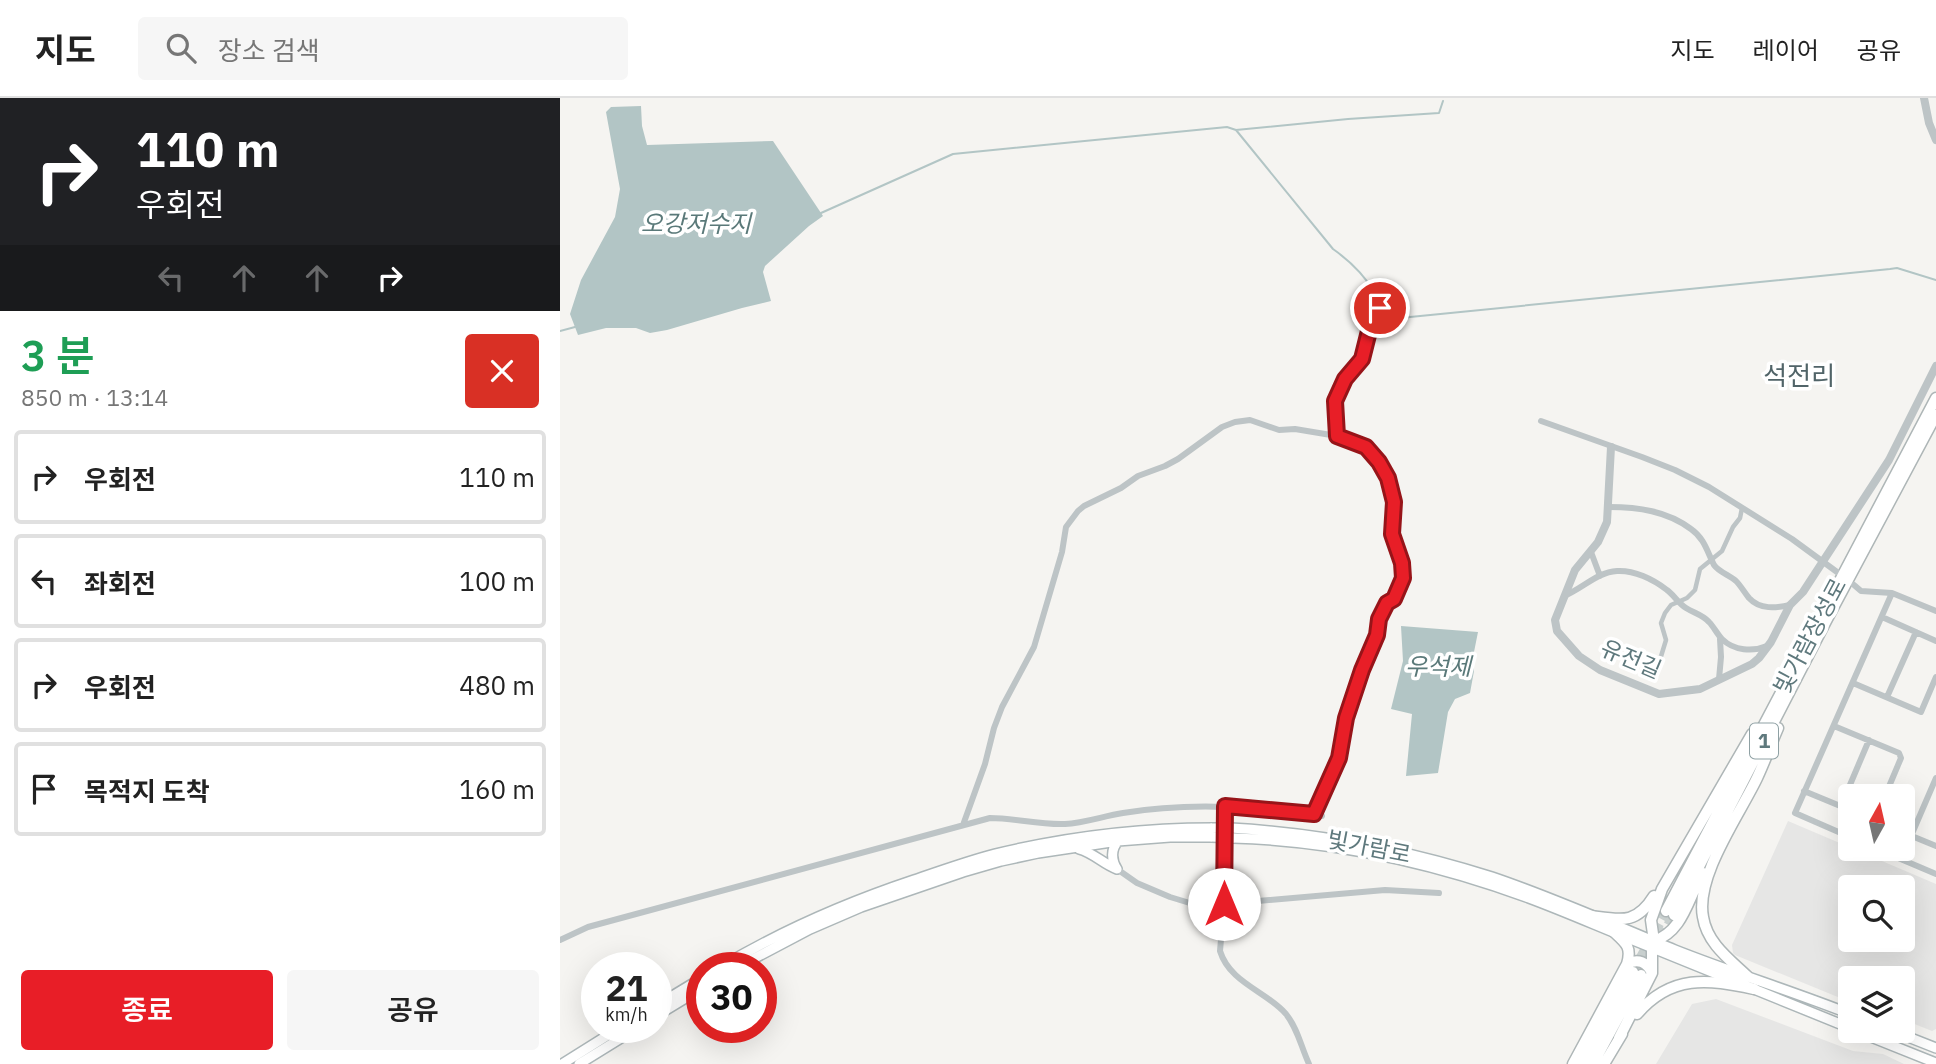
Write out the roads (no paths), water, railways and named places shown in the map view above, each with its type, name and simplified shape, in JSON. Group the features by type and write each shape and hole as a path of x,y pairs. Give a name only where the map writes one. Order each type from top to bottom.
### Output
{"highway":[{"name":"빛가람장성로","path":"1936,398 1817,621 1670,913 1936,415"},
{"path":"1747,976 1713,942 1703,917 1703,891 1787,709 1879,534 1885,511"},
{"path":"1604,1064 1652,973 1651,928 1653,913 1662,889 1806,635 1817,621"},
{"path":"1593,1064 1634,970 1635,956 1674,929 1682,918 1701,876 1721,847"},
{"path":"1591,916 1624,921 1646,909 1662,889"},
{"path":"1653,913 1661,926 1674,929"},
{"path":"1573,1064 1634,970 1626,944 1614,932"},
{"path":"1584,1064 1634,970 1633,961 1648,966 1652,973"},
{"path":"1619,1038 1647,1002 1670,988 1695,982 1718,981 1754,989"}],"main road":[{"name":"빛가람로","path":"748,952 837,907 992,855 1128,831 1293,833 1406,853 1493,878 1591,916 1754,989 1838,1023"},
{"name":"빛가람로","path":"766,952 861,907 1001,861 1118,841 1212,833"},
{"name":"빛가람로","path":"1232,833 1394,858 1439,870 1504,890 1614,932 1838,1010"},
{"path":"1117,869 1113,854 1114,845 1118,841"},
{"path":"1076,848 1090,852 1117,869"},
{"path":"1915,1040 1936,1048"},
{"path":"562,1064 595,1043"},
{"path":"579,1064 613,1043"},
{"path":"1886,1043 1936,1063"}],"street":[{"path":"1924,98 1936,140"},
{"path":"1337,436 1335,401 1345,379 1362,359 1373,315 1380,308"},
{"name":"유전길","path":"1611,447 1609,507 1605,529 1591,552 1575,570 1556,614 1557,631 1579,656 1600,670 1658,694 1700,689 1752,664 1772,642 1790,605 1803,592 1889,460 1936,366"},
{"path":"963,825 1002,707 1034,646 1062,552 1066,527 1084,506 1121,488 1138,475 1178,459 1222,428 1235,422 1250,420 1279,430 1295,429 1337,436 1366,447 1388,478 1394,502 1392,534 1402,563 1403,578 1394,599 1387,603 1379,619 1377,635 1346,718 1339,758 1314,814"},
{"path":"1541,421 1675,470 1709,487 1837,572"},
{"path":"1609,507 1642,509 1671,518 1699,536 1718,569 1738,583 1750,599 1771,608 1790,605"},
{"path":"1655,676 1666,640 1661,628 1668,608 1695,590 1700,569 1725,547 1740,518 1742,508"},
{"path":"1591,552 1600,576"},
{"path":"1563,596 1600,576 1617,571 1635,573 1667,590 1678,602 1708,621 1720,637 1731,645 1744,649 1768,646"},
{"path":"1854,585 1861,591 1892,593 1936,611"},
{"path":"1838,832 1794,813 1892,593"},
{"path":"1882,617 1936,641"},
{"path":"1887,697 1916,632"},
{"path":"1718,679 1720,637"},
{"path":"1853,683 1921,712 1936,677"},
{"path":"1834,726 1899,752 1901,758 1890,784"},
{"path":"1850,784 1869,740"},
{"path":"1915,827 1936,778"},
{"path":"1804,791 1838,805"},
{"path":"560,940 588,927 990,818 1035,824 1068,824 1175,806 1225,806 1322,816"},
{"path":"1225,806 1224,904 1220,951 1231,970 1241,980 1288,1017 1309,1064"},
{"path":"1915,838 1936,846"},
{"path":"1905,861 1936,874"},
{"path":"1117,869 1138,883 1193,904 1224,904 1385,890 1439,893"}],"water":[{"name":"오강저수지","path":"641,106 647,145 773,141 823,216 765,266 763,272 771,301 650,333 636,328 606,328 578,335 570,314 581,280 615,217 620,189 606,112 611,107"},
{"name":"우석제","path":"1401,626 1478,632 1470,693 1455,699 1448,712 1438,773 1406,776 1412,714 1391,709 1403,661"}],"waterway":[{"path":"821,213 953,154 1227,127 1236,130 1439,113 1443,101"},
{"path":"1236,130 1333,249 1367,281 1383,311 1400,318 1897,268 1936,280"},
{"path":"560,331 575,327"}],"tunnel":[{"path":"1633,972 1666,911"},
{"path":"1661,938 1674,915"}],"district":[{"name":"석전리","path":"1799,376"}]}
